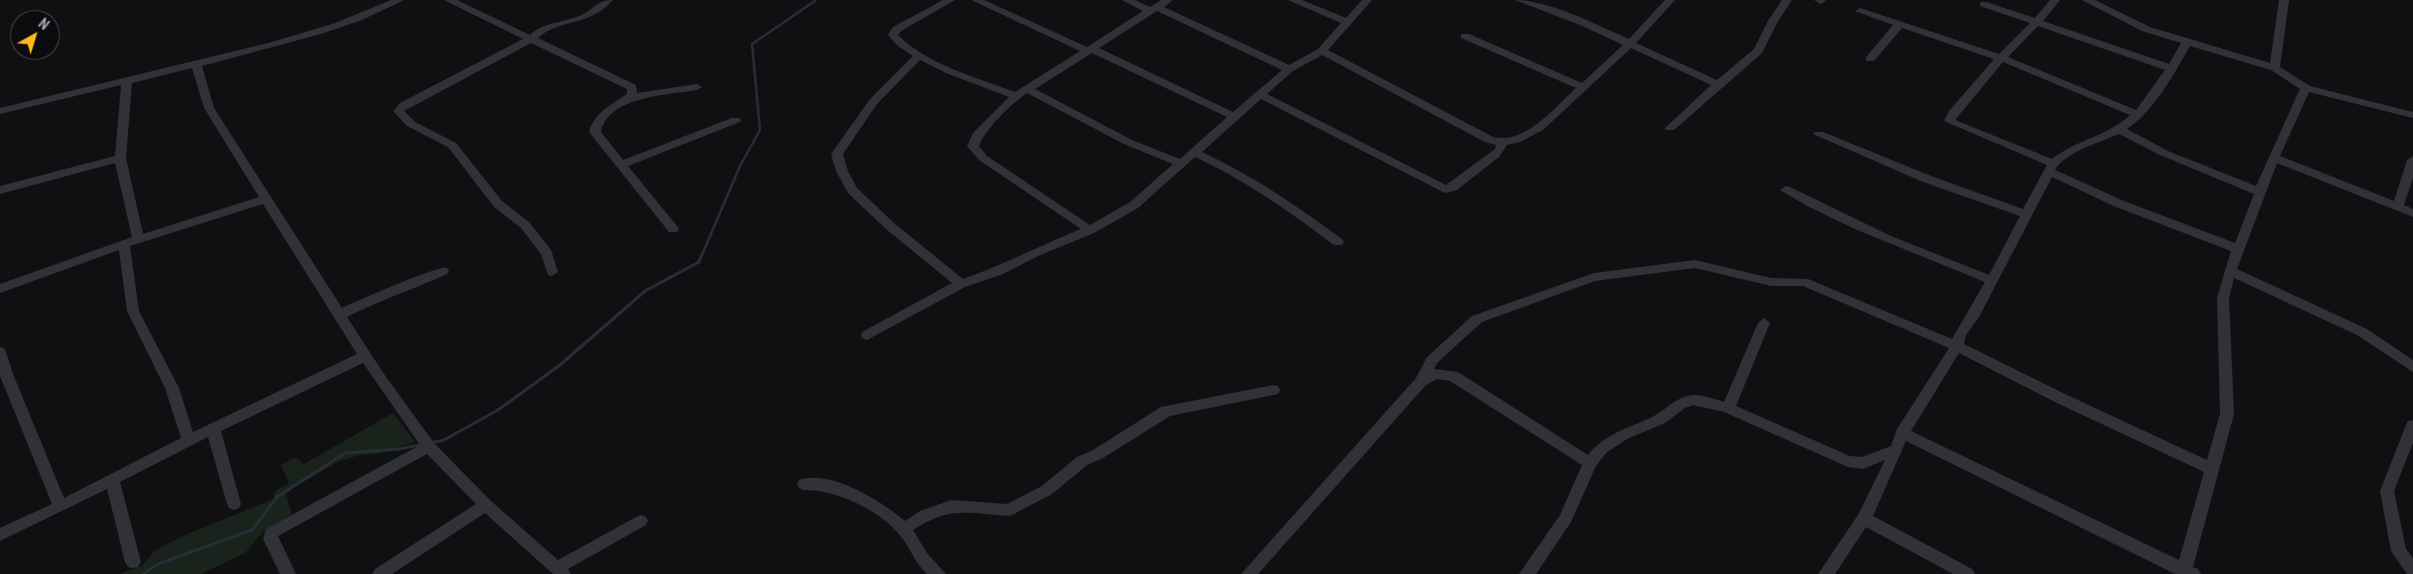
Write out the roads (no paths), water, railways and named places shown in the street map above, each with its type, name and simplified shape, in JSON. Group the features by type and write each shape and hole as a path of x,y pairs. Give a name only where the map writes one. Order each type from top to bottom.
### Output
{"street":[{"path":"0,111 127,83 307,36 347,23 399,0"},
{"path":"449,0 632,86 633,91 628,98 596,124 595,132 673,229"},
{"path":"552,272 547,252 525,225 498,204 452,145 411,124 398,111 404,105 532,39 543,29 554,23 584,17 608,0"},
{"path":"950,0 897,29 893,35 898,43 919,56 1016,96"},
{"path":"976,0 1235,117"},
{"path":"1127,0 1154,9 1289,69"},
{"path":"1090,230 982,158 973,146 976,135 1016,96 1168,0"},
{"path":"1293,0 1348,22"},
{"path":"867,335 961,284 998,271 1034,253 1090,230 1134,204 1180,163 1195,153 1289,69 1322,51 1366,0"},
{"path":"1520,0 1584,23 1718,84"},
{"path":"1322,51 1489,140 1502,143 1516,140 1539,128 1630,44 1670,0"},
{"path":"1670,128 1718,84 1758,51 1773,20 1787,0"},
{"path":"2055,0 2038,22 2001,58 1953,113 1950,121 2051,168 2120,204 2238,250"},
{"path":"2087,0 2146,29 2275,68 2306,88 2413,115"},
{"path":"2275,68 2284,0"},
{"path":"1983,4 2172,70"},
{"path":"1860,11 2001,58 2137,114"},
{"path":"1870,59 1900,24"},
{"path":"1465,36 1584,88"},
{"path":"1826,574 1864,519 1897,449 1902,433 1957,346 1960,334 1973,317 2051,168 2068,151 2120,130 2137,114 2172,70 2187,42"},
{"path":"919,56 900,72 852,127 838,154 842,171 852,190 890,226 961,284"},
{"path":"196,65 209,108 365,356 429,447 486,505 560,571 641,521"},
{"path":"127,83 120,158 138,239"},
{"path":"628,98 697,87"},
{"path":"1902,433 2187,572 2227,414 2223,298 2230,271 2260,192 2306,88"},
{"path":"1027,89 1128,142 1180,163"},
{"path":"1260,95 1445,189 1453,188 1495,155 1500,150 1502,143"},
{"path":"622,164 736,120"},
{"path":"2120,130 2164,153 2260,192"},
{"path":"1819,134 1927,179 2026,214"},
{"path":"1195,153 1223,164 1276,196 1338,242"},
{"path":"0,190 120,158"},
{"path":"2274,158 2413,213"},
{"path":"2398,206 2413,160"},
{"path":"1786,190 1828,213 1899,246 1991,280"},
{"path":"0,289 138,239 266,199"},
{"path":"124,244 133,311 172,388 188,440"},
{"path":"1249,574 1421,380 1432,360 1477,319 1594,276 1695,264 1771,282 1804,282 1957,346 2060,398 2212,469"},
{"path":"340,315 378,296 409,286 443,271"},
{"path":"2230,271 2362,332 2413,368"},
{"path":"1728,408 1764,323"},
{"path":"0,352 6,374 60,506"},
{"path":"0,535 188,440 365,356"},
{"path":"1421,380 1435,374 1453,376 1590,463"},
{"path":"904,529 925,515 951,506 1009,510 1047,490 1082,461 1098,454 1166,411 1273,390"},
{"path":"1527,574 1566,518 1590,463 1601,449 1622,435 1660,419 1680,404 1693,400 1728,408 1848,461 1863,463 1897,449"},
{"path":"2413,425 2387,491 2399,551 2413,570"},
{"path":"213,428 234,504"},
{"path":"288,574 270,539 271,533 429,447"},
{"path":"112,479 133,562"},
{"path":"804,484 821,484 844,490 895,520 904,529 924,563 938,574"},
{"path":"380,574 486,505"},
{"path":"1864,519 1967,574"}],"waterway":[{"path":"702,255 740,166 760,130 752,44 815,1"},
{"path":"430,443 444,440 498,410 560,365 645,291 699,262 702,254"},
{"path":"143,574 158,564 252,530 277,497 345,453 399,449 424,444"}]}
